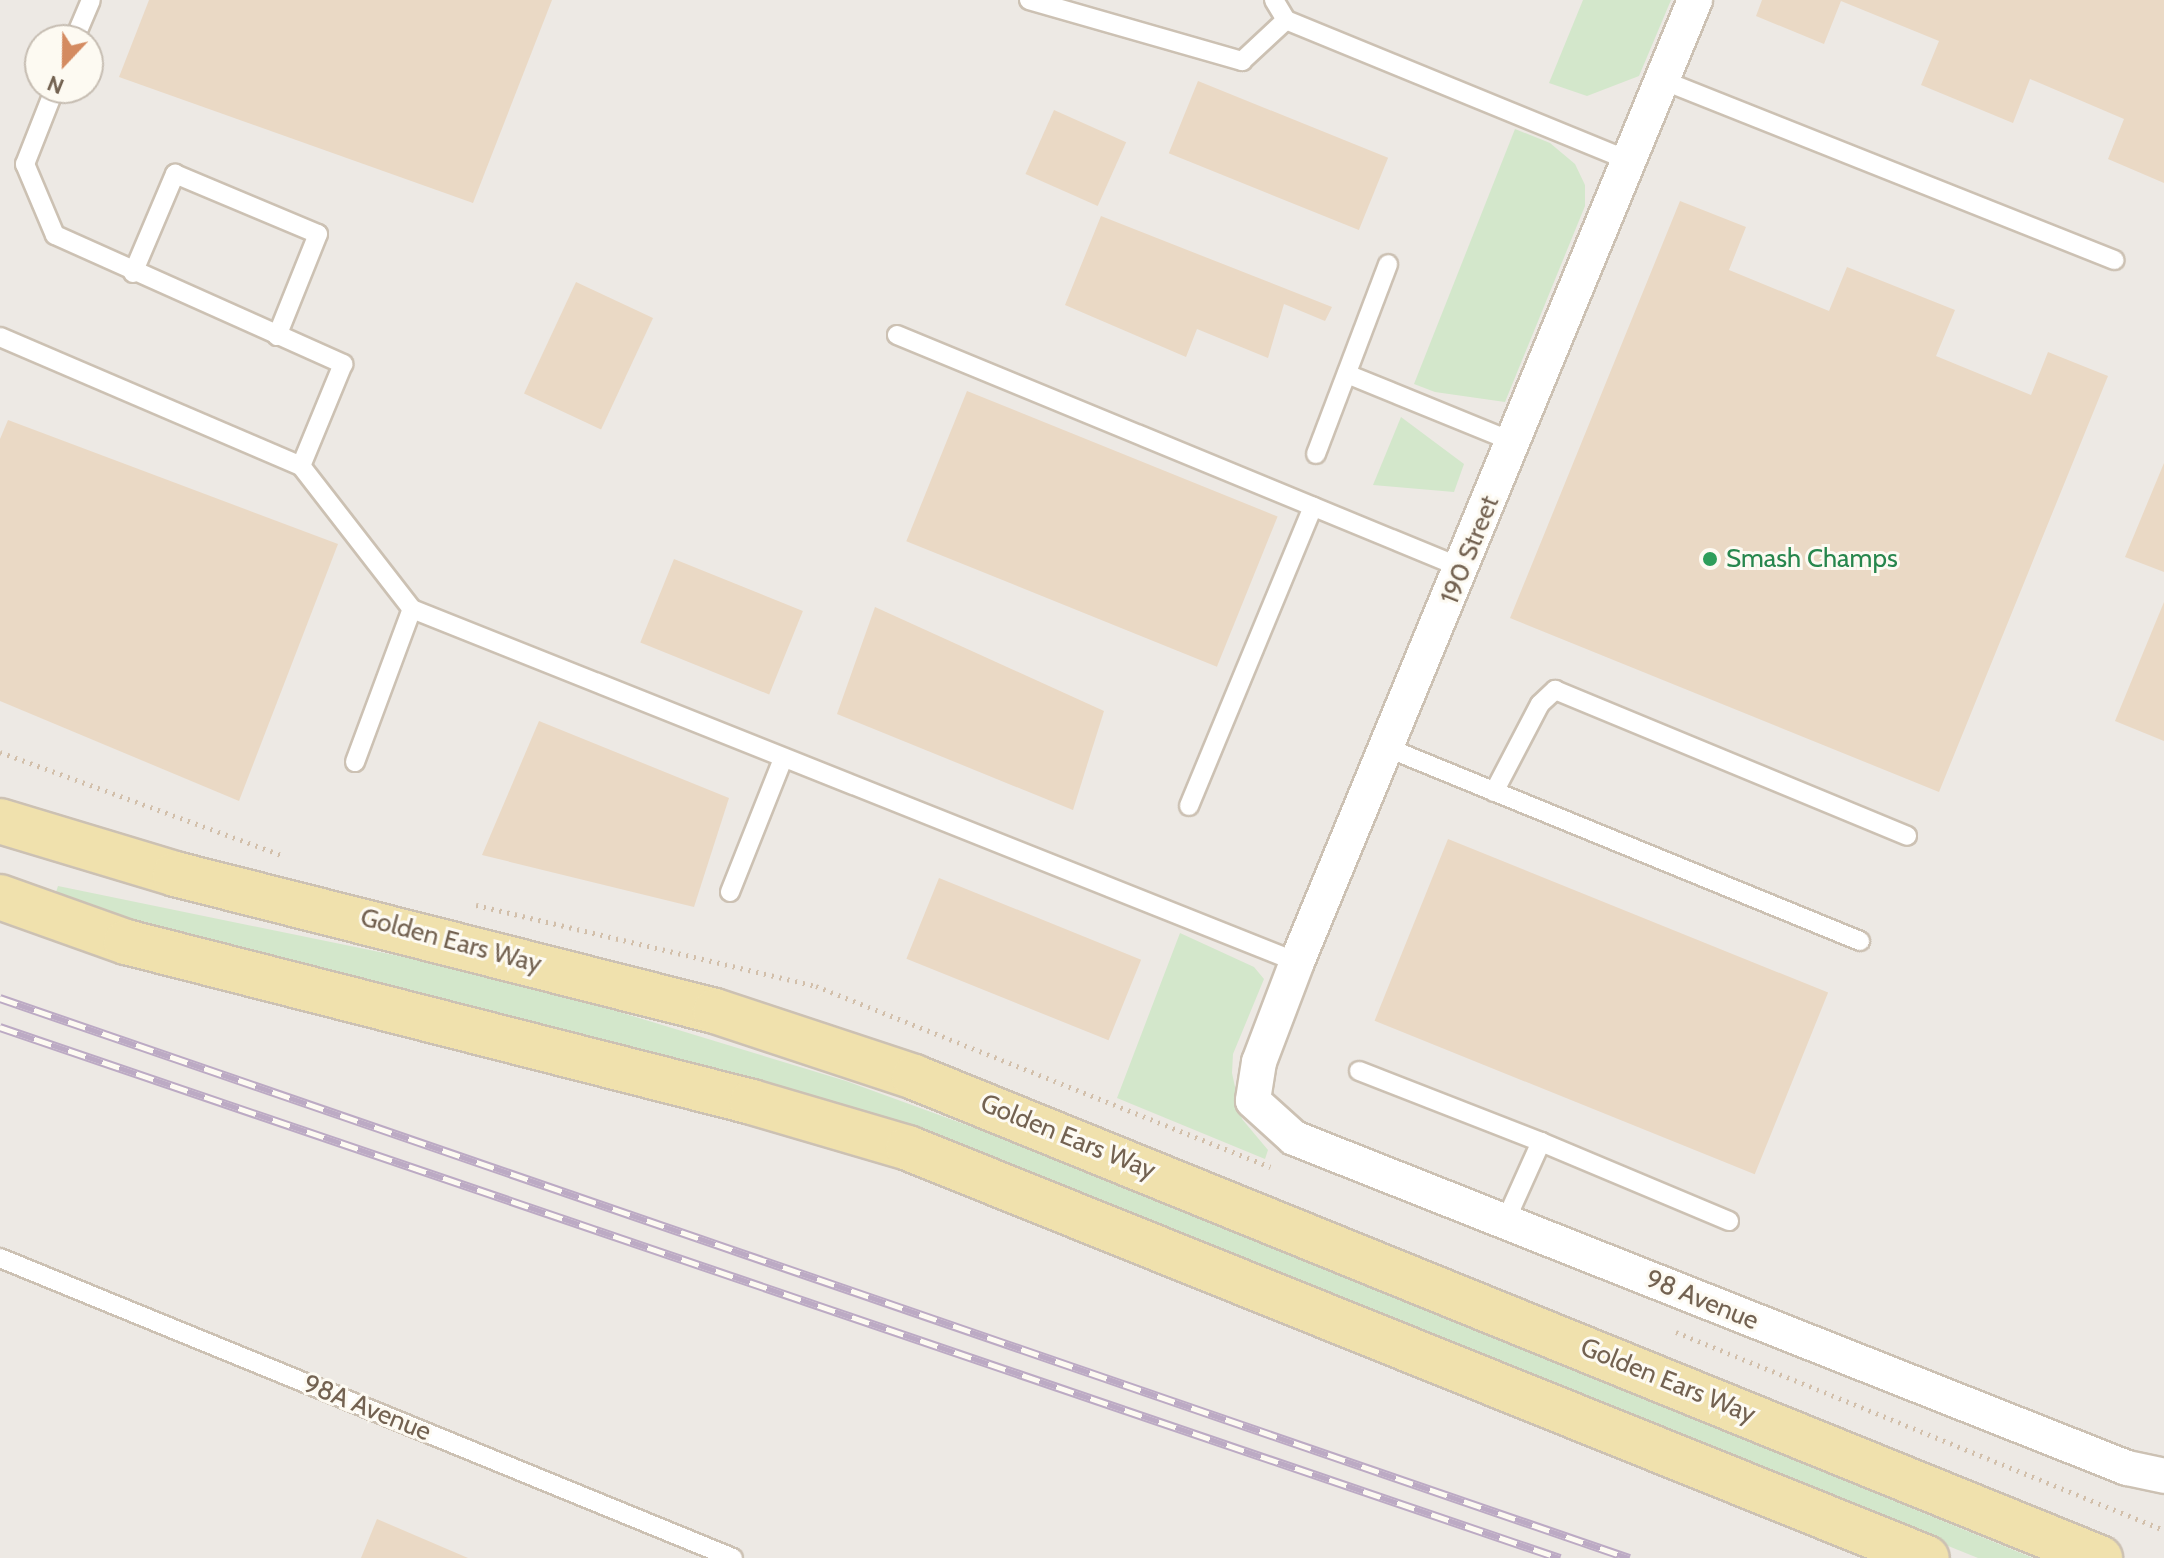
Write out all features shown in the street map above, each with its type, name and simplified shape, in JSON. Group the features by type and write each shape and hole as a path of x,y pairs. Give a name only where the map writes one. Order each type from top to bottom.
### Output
{"main road":[{"name":"Golden Ears Way","path":"0,821 175,874 715,1011 914,1077 2100,1558"},
{"path":"0,897 156,950 752,1102 908,1148 1927,1558"}],"street":[{"name":"190 Street","path":"1253,1101 1259,1062 1297,962 1695,0"},
{"name":"98 Avenue","path":"1253,1101 1294,1138 2127,1468 2164,1476"}],"lane":[{"path":"81,24 91,0"},
{"path":"1029,0 1242,61 1286,20"},
{"path":"1274,0 1286,20 1629,161"},
{"path":"1662,80 2115,260"},
{"path":"49,104 25,164 55,235 133,273 343,364 301,466"},
{"path":"133,273 175,174 318,234 277,336"},
{"path":"1316,454 1388,264"},
{"path":"897,335 1462,568"},
{"path":"0,337 301,466 412,609 1297,962"},
{"path":"1347,374 1514,442"},
{"path":"1189,806 1313,507"},
{"path":"355,762 412,609"},
{"path":"1494,792 1540,704 1555,690 1907,836"},
{"path":"1388,748 1860,941"},
{"path":"730,892 783,759"},
{"path":"1359,1071 1541,1142 1729,1221"},
{"path":"1505,1222 1541,1142"},
{"name":"98A Avenue","path":"0,1258 733,1558"}],"shaded area":[{"path":"0,0 2164,0 2164,1558 0,1558"}],"green space":[{"path":"1583,0 1671,0 1639,76 1587,96 1549,83"},
{"path":"1515,129 1550,143 1575,164 1585,185 1585,206 1505,402 1435,392 1414,384"},
{"path":"1401,417 1464,464 1454,492 1373,485"},
{"path":"58,886 511,979 846,1081 1071,1163 2033,1558 1978,1558 901,1124 213,944 55,895"},
{"path":"1180,933 1254,967 1264,979 1233,1054 1232,1073 1242,1119 1268,1150 1265,1159 1117,1098"}],"building":[{"path":"149,0 552,0 473,203 119,77"},
{"path":"1762,0 2164,0 2164,183 2108,159 2124,119 2030,79 2013,123 1921,85 1939,41 1841,1 1824,44 1756,16"},
{"path":"1198,81 1388,158 1359,230 1169,153"},
{"path":"1054,110 1126,142 1098,206 1026,174"},
{"path":"1680,201 1746,227 1729,270 1829,311 1847,267 1955,310 1936,356 2031,395 2048,352 2108,376 1939,792 1510,618"},
{"path":"1101,216 1332,307 1325,321 1284,304 1268,358 1197,329 1186,357 1065,305"},
{"path":"576,282 653,318 601,429 524,393"},
{"path":"967,391 1278,516 1217,667 906,541"},
{"path":"8,420 338,544 239,801 0,701 0,439"},
{"path":"2164,463 2164,572 2125,557"},
{"path":"674,559 803,611 769,695 640,642"},
{"path":"2164,602 2164,741 2115,721"},
{"path":"875,607 1104,711 1073,810 837,714"},
{"path":"539,721 729,798 694,907 482,855"},
{"path":"1448,839 1828,993 1755,1174 1375,1021"},
{"path":"939,878 1141,960 1109,1040 906,959"},
{"path":"377,1519 468,1558 361,1558"}],"railway":[{"path":"0,998 1629,1558"},
{"path":"0,1027 1560,1558"}],"place":[{"name":"Smash Champs","path":"1710,559"}]}
